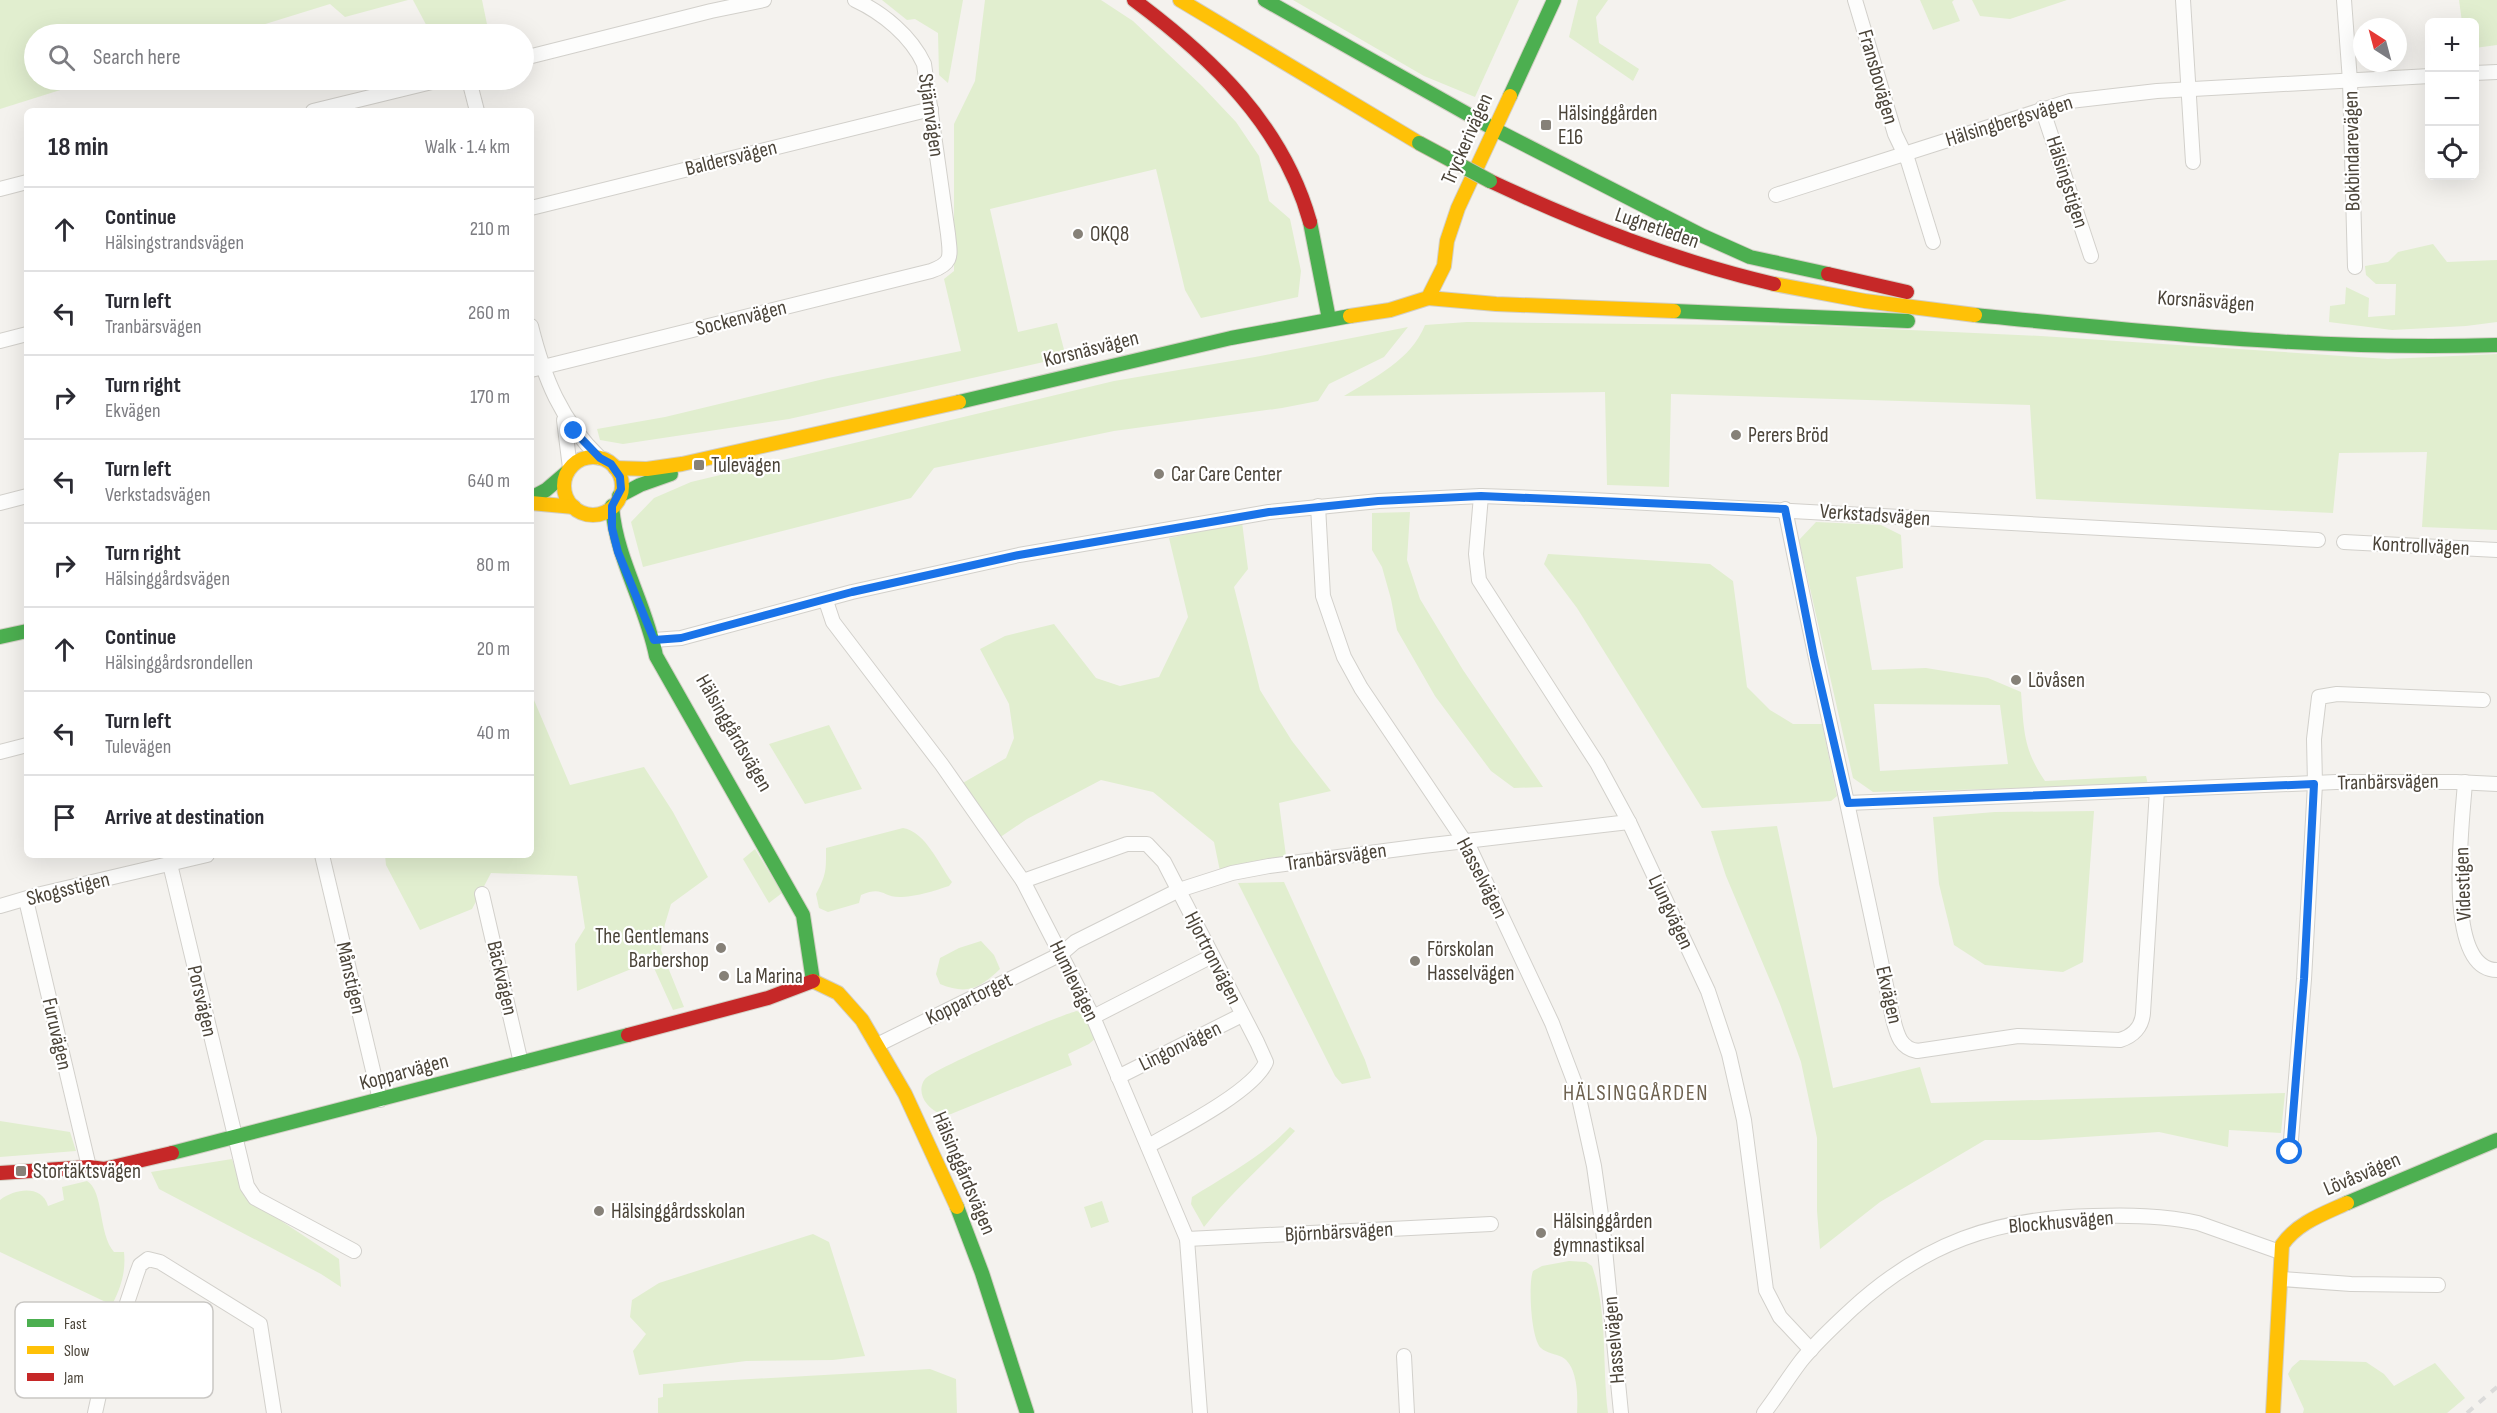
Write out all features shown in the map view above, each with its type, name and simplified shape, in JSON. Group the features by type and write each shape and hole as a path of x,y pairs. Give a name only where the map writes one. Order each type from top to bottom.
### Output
{"main road":[{"path":"1134,0 1205,56 1242,94 1281,148 1299,186 1321,262 1329,319"},
{"name":"Lugnetleden","path":"1180,0 1419,143 1490,181 1616,237 1694,264 1774,285 1857,300 2173,332"},
{"path":"1265,0 1494,129 1606,188 1750,257 1912,293"},
{"name":"Tryckerivägen","path":"1428,298 1444,266 1447,242 1458,208 1554,0"},
{"name":"Lugnetleden","path":"1432,134 1503,172 1610,219 1713,255 1819,280 1912,293"},
{"name":"Korsnäsvägen","path":"1912,293 1989,304 2144,317"},
{"path":"1428,298 1496,304 2173,332"},
{"name":"Korsnäsvägen","path":"615,468 629,471 656,468 765,446 894,418 1172,351 1329,319 1410,306 1428,298"},
{"name":"Korsnäsvägen","path":"2264,326 2373,333 2497,332"},
{"name":"Korsnäsvägen","path":"2173,332 2368,346 2497,345"},
{"name":"Korsnäsvägen","path":"616,501 657,478 765,446"},
{"path":"534,496 546,490 582,459 600,458 615,468 621,482 616,501 602,513 534,503"},
{"path":"569,470 564,482 565,492 579,510"},
{"name":"Hälsinggårdsvägen","path":"616,501 612,528 618,552 654,640 660,665 803,915 810,945 809,961 813,981 838,993 858,1014 919,1120 962,1216 1027,1413"},
{"name":"Hälsinggårdsvägen","path":"579,510 618,552"},
{"path":"0,638 24,632"},
{"name":"Kopparvägen","path":"0,1173 104,1168 235,1138 768,998 813,981"},
{"name":"Lövåsvägen","path":"2280,1252 2287,1237 2303,1224 2497,1140"},
{"path":"2273,1413 2281,1279 2280,1252"}],"street":[{"path":"534,55 764,0"},
{"name":"Stjärnvägen","path":"855,0 871,7 918,50 924,64 948,234 949,261"},
{"name":"Fransbovägen","path":"1855,0 1895,134 1903,152"},
{"path":"2183,0 2193,162"},
{"name":"Bokbindarevägen","path":"2344,0 2350,81 2355,267"},
{"path":"2479,73 2497,72"},
{"name":"Hälsingbergsvägen","path":"1776,195 1903,152 2070,101 2188,89 2425,76"},
{"path":"327,108 400,90"},
{"path":"472,90 476,108"},
{"name":"Hälsingstigen","path":"2042,108 2091,256"},
{"name":"Baldersvägen","path":"534,207 931,109"},
{"path":"1903,152 1933,242"},
{"path":"0,189 24,183"},
{"name":"Sockenvägen","path":"537,368 931,271 941,268 949,261"},
{"path":"0,341 24,335"},
{"path":"534,347 537,368 563,415 574,431 600,458"},
{"path":"563,415 569,470"},
{"name":"Verkstadsvägen","path":"654,640 681,638 861,590 1019,555 1225,519 1318,506 1481,496 1785,509 1891,518 2318,540"},
{"name":"Ljungvägen","path":"1481,496 1476,554 1481,584 1597,763 1629,822 1707,991 1729,1054 1744,1120 1762,1274 1768,1296 1780,1317 1811,1350"},
{"path":"0,503 24,497"},
{"name":"Hasselvägen","path":"1318,506 1323,596 1344,657 1361,688 1466,841 1552,1023 1584,1112 1603,1229 1621,1413"},
{"name":"Ekvägen","path":"1785,509 1814,657 1848,803 1893,1019 1903,1044 1910,1050 1917,1051 2018,1036 2120,1040 2128,1037 2140,1027 2143,1013 2157,790"},
{"name":"Kontrollvägen","path":"2344,542 2497,550"},
{"name":"Humlevägen","path":"825,601 833,622 942,765 1023,880 1093,1017 1187,1239 1200,1413"},
{"path":"2290,1152 2304,979 2315,730 2319,697 2337,694 2483,700"},
{"path":"0,752 24,746"},
{"name":"Tranbärsvägen","path":"1848,803 2314,784 2465,782 2497,784"},
{"name":"Videstigen","path":"2465,782 2460,905 2465,933 2472,953 2484,967 2497,970"},
{"name":"Tranbärsvägen","path":"1061,954 1075,942 1179,890 1232,873 1269,866 1629,822"},
{"name":"Hjortronvägen","path":"1023,880 1121,846 1140,842 1147,844 1158,854 1179,890 1265,1060 1265,1065 1259,1074 1236,1093 1148,1146"},
{"name":"Skogsstigen","path":"0,906 41,894 195,858"},
{"name":"Månstigen","path":"323,858 380,1100"},
{"name":"Porsvägen","path":"170,864 247,1186 255,1198 354,1251"},
{"name":"Bäckvägen","path":"482,894 521,1063"},
{"name":"Furuvägen","path":"26,900 89,1167"},
{"name":"Koppartorget","path":"877,1045 1061,954"},
{"path":"1093,1017 1212,956"},
{"name":"Lingonvägen","path":"1118,1077 1242,1015"},
{"name":"Blockhusvägen","path":"1764,1413 1811,1350 1834,1325 1888,1279 1920,1258 1956,1240 1998,1227 2039,1220 2077,1216 2112,1216 2185,1220 2217,1228 2247,1242 2280,1252"},
{"name":"Björnbärsvägen","path":"1187,1239 1491,1224"},
{"path":"127,1302 140,1264 146,1260 160,1262 260,1324 274,1413"},
{"path":"2281,1279 2351,1284 2438,1285"},
{"path":"1404,1356 1407,1413"},
{"path":"95,1413 98,1398"}],"green space":[{"path":"0,0 408,0 345,17 330,4 265,24 24,24 24,90 60,90 0,109"},
{"path":"413,0 482,0 487,24 426,24"},
{"path":"882,0 963,0 948,83 939,75 938,33 915,19 907,20"},
{"path":"985,0 1101,0 1133,21 1202,86 1236,122 1259,156 1269,201 1290,219 1301,271 1298,297 1201,318 1185,290 1156,169 990,209 1018,332 1057,323 1066,357 789,419 623,444 600,440 597,429 665,417 828,378 961,351 944,279 954,271 954,124 975,81"},
{"path":"1293,0 1519,0 1475,97 1424,76"},
{"path":"1578,0 1608,0 1596,17 1599,43 1639,69 1633,81 1569,37"},
{"path":"1920,0 1954,0 1952,2 1960,21 1933,30"},
{"path":"1972,0 2067,0 2010,19 1980,16"},
{"path":"2459,0 2497,0 2497,45 2479,47 2479,18 2461,18"},
{"path":"2433,244 2447,262 2497,260 2497,322 2392,330 2329,322 2330,306 2345,304 2346,287 2369,298 2368,317 2395,315 2396,284 2376,284 2366,275 2365,266 2388,262 2398,252"},
{"path":"1467,322 1823,326 2041,336 2388,359 2497,354 2497,530 2422,527 2427,452 2339,453 2333,513 2036,499 2030,405 1671,394 1669,487 1607,485 1605,392 1344,396 1401,358 1419,337 1425,325"},
{"path":"1408,327 1384,357 1329,384 1318,401 1114,431 934,468 911,498 643,567 631,522 654,498 691,482 1114,381 1255,357"},
{"path":"1410,512 1407,560 1420,599 1463,670 1543,787 1514,788 1491,771 1435,696 1397,630 1382,567 1372,550 1372,513"},
{"path":"1242,522 1248,569 1234,587 1260,690 1292,741 1331,791 1279,803 1286,856 1220,871 1214,842 1153,792 1101,780 1027,819 999,838 961,784 1006,758 1014,738 1009,704 980,649 1005,636 1054,624 1096,678 1120,686 1159,677 1188,617 1169,538"},
{"path":"1816,522 1881,525 1901,535 1903,568 1856,577 1872,670 1926,668 1988,678 2021,692 2026,739 2032,759 2045,781 2146,776 2148,785 1873,792 1853,778 1799,540","holes":["1874,704 2000,705 2008,764 1880,771"]},
{"path":"1548,554 1710,564 1733,581 1747,687 1770,710 1793,724 1822,724 1837,796 1831,801 1702,808 1577,608 1544,564"},
{"path":"534,700 570,785 644,767 673,812 708,877 671,904 665,924 661,950 684,1007 673,1010 654,968 646,963 577,991 575,944 585,928 577,876 491,873 472,909 420,930 386,865 385,858 534,858"},
{"path":"829,725 862,789 805,804 769,744"},
{"path":"2094,811 2083,962 2063,972 1985,965 1954,945 1939,884 1933,817 1995,812"},
{"path":"1777,826 1833,1088 1920,1067 1931,1103 2285,1093 2281,1133 2229,1130 2228,1147 2159,1132 2040,1140 1985,1140 1880,1202 1820,1249 1817,1211 1817,1138 1801,1062 1780,1004 1726,876 1711,831"},
{"path":"903,828 919,836 925,842 952,882 949,886 902,897 874,891 861,895 859,903 828,912 819,908 816,894 825,871 826,848"},
{"path":"755,849 782,893 769,903 743,859"},
{"path":"1284,882 1365,1060 1371,1078 1342,1084 1335,1076 1238,883"},
{"path":"981,941 994,955 1000,969 986,981 972,988 958,989 940,984 936,974 940,958 959,948"},
{"path":"1077,1011 1085,1015 1097,1037 1089,1044 1068,1054 1072,1065 951,1114 932,1109 925,1101 922,1095 922,1085 925,1079 933,1073 997,1043"},
{"path":"0,1121 70,1132 76,1151 0,1157"},
{"path":"1290,1127 1295,1131 1225,1202 1204,1227 1191,1204 1192,1197 1256,1156"},
{"path":"232,1159 245,1197 339,1259 341,1287 321,1274 159,1189 151,1172"},
{"path":"87,1181 92,1186 99,1203 109,1244 114,1252 124,1252 122,1279 113,1302 106,1302 0,1252 0,1200 13,1193 28,1191 40,1195 48,1206 64,1200 62,1187"},
{"path":"1102,1201 1109,1222 1091,1228 1084,1207"},
{"path":"813,1234 829,1242 865,1356 833,1360 746,1361 639,1375 633,1351 646,1334 630,1317 632,1300 659,1283"},
{"path":"1569,1261 1586,1262 1592,1266 1597,1284 1603,1320 1608,1413 1577,1413 1576,1382 1571,1367 1562,1357 1541,1348 1535,1334 1531,1299 1533,1271 1542,1266"},
{"path":"2300,1360 2366,1362 2384,1374 2394,1386 2435,1363 2465,1398 2447,1413 2303,1413 2304,1409 2288,1374"},
{"path":"930,1369 956,1379 957,1413 658,1413 658,1398 663,1397 663,1384"}],"railway":[{"path":"2467,1413 2497,1387"}],"traffic: fast":[{"path":"1265,0 1494,129 1703,236 1750,257 1828,274"},
{"path":"1510,96 1554,0"},
{"path":"1419,143 1490,181"},
{"path":"1310,222 1329,319"},
{"path":"1674,311 1908,321"},
{"path":"1975,315 2170,334 2301,343 2497,345"},
{"path":"959,402 1231,338 1350,316"},
{"path":"534,496 546,490 567,472"},
{"path":"619,496 640,485 671,474"},
{"path":"612,506 619,544 656,656 803,915 813,981"},
{"path":"0,637 24,632"},
{"path":"172,1153 628,1035"},
{"path":"2347,1203 2497,1140"},
{"path":"957,1207 982,1273 1027,1413"}],"traffic: slow":[{"path":"1180,0 1419,143"},
{"path":"1350,316 1390,310 1428,298 1444,266 1447,241 1458,208 1510,96"},
{"path":"1774,284 1865,301 1975,315"},
{"path":"1428,298 1496,304 1674,311"},
{"path":"615,468 647,469 682,464 959,402"},
{"path":"593,457 609,462 617,470 622,486 617,502 609,510 593,515 577,510 569,502 564,486 569,470 577,462 593,457"},
{"path":"534,503 574,507"},
{"path":"813,981 838,993 862,1020 905,1094 957,1207"},
{"path":"2273,1413 2282,1245 2303,1225 2347,1203"}],"traffic: jam":[{"path":"1134,0 1191,46 1241,96 1263,124 1282,155 1298,187 1310,222"},
{"path":"1490,181 1629,240 1737,275 1774,284"},
{"path":"1828,274 1907,292"},
{"path":"628,1035 768,998 813,981"},
{"path":"0,1173 89,1167 104,1169 172,1153"}],"place":[{"name":"Hälsinggården E16","path":"1546,125"},
{"name":"OKQ8","path":"1078,234"},
{"name":"Perers Bröd","path":"1736,435"},
{"name":"Tulevägen","path":"699,465"},
{"name":"Car Care Center","path":"1159,474"},
{"name":"Lövåsen","path":"2016,680"},
{"name":"The Gentlemans Barbershop","path":"721,948"},
{"name":"Förskolan Hasselvägen","path":"1415,961"},
{"name":"La Marina","path":"724,976"},
{"name":"Stortäktsvägen","path":"21,1171"},
{"name":"Hälsinggårdsskolan","path":"599,1211"},
{"name":"Hälsinggården gymnastiksal","path":"1541,1233"}],"district":[{"name":"HÄLSINGGÅRDEN","path":"1636,1093"}],"route":[{"path":"574,431 600,458 615,468 620,477 621,489 612,506 612,528 618,552 654,640 681,638 852,592 1019,555 1225,519 1318,506 1481,496 1785,509 1814,657 1848,803 2314,784 2304,979 2290,1152"}]}
